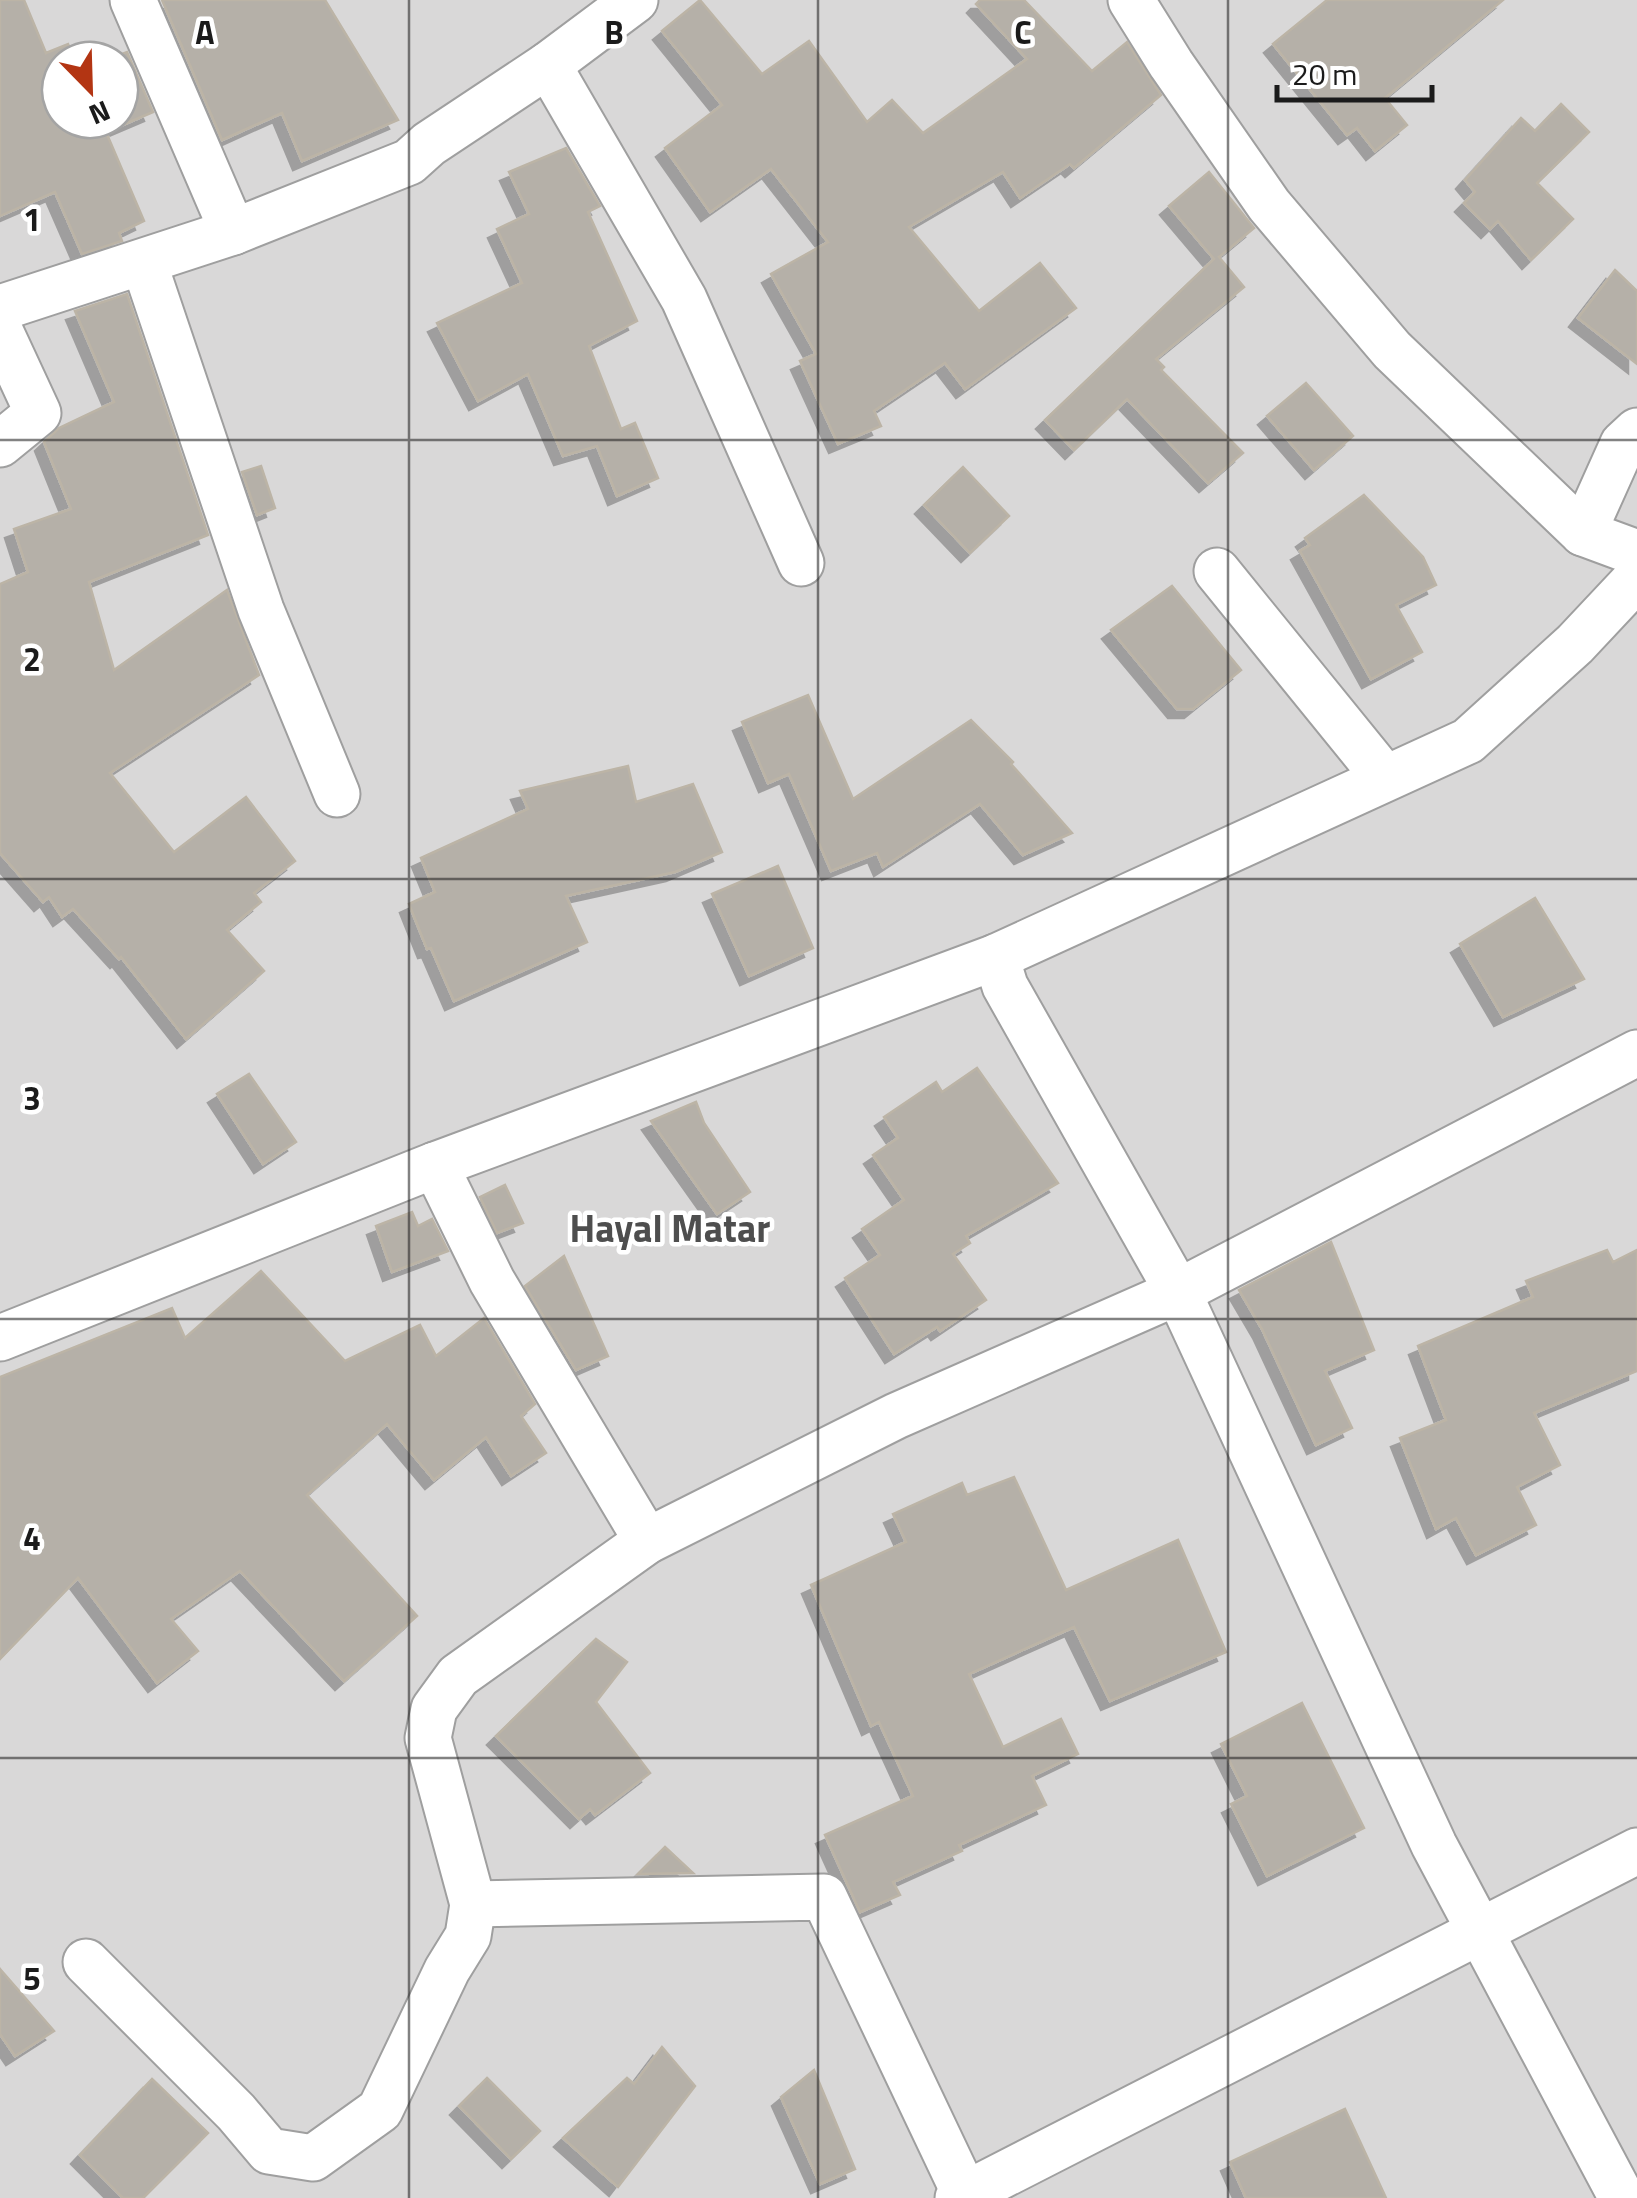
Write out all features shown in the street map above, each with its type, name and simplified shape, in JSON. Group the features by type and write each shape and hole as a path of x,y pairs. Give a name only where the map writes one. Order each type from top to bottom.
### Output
{"street":[{"path":"134,0 233,232"},
{"path":"0,308 233,232 409,162 428,144 635,0"},
{"path":"1131,0 1270,205 1392,350 1583,533 1637,553"},
{"path":"548,64 684,299 800,563"},
{"path":"144,263 261,610 337,794"},
{"path":"0,331 38,413 0,444"},
{"path":"1583,533 1623,444 1637,431"},
{"path":"1216,572 1385,778"},
{"path":"0,1338 435,1165 996,957 1468,741 1575,644 1637,578"},
{"path":"996,957 1005,986 1178,1292 1434,1845 1622,2198"},
{"path":"86,1962 270,2151 314,2158 380,2110 446,1970 468,1936 473,1904 428,1738 434,1709 458,1676 647,1542 896,1416 1178,1292 1637,1054"},
{"path":"435,1165 492,1281 647,1542"},
{"path":"473,1904 824,1897 962,2196 1637,1850"}],"shaded area":[{"path":"0,0 1637,0 1637,2198 0,2198"}],"building":[{"path":"0,0 24,0 41,40 40,140 109,140 144,221 119,233 122,241 82,254 55,192 0,216"},
{"path":"162,0 325,0 398,120 302,161 282,113 222,140"},
{"path":"700,0 762,74 809,41 867,122 892,100 923,133 1027,59 976,4 980,0 1024,0 1092,71 1127,42 1161,95 1074,168 1070,164 1020,198 1003,172 909,227 979,311 1040,263 1076,308 965,389 945,363 874,411 881,426 838,444 800,361 816,354 771,274 828,242 771,169 710,212 665,148 722,105 662,31"},
{"path":"1327,0 1503,0 1385,98 1407,125 1375,151 1357,128 1347,135 1273,44"},
{"path":"140,82 153,112 140,118"},
{"path":"1561,104 1589,132 1537,183 1573,219 1531,260 1498,221 1490,229 1464,203 1475,192 1465,180 1521,118 1535,131"},
{"path":"566,148 600,206 588,212 637,321 589,346 621,429 635,423 658,478 617,496 597,446 563,456 528,374 478,401 437,323 522,283 497,229 529,214 509,172"},
{"path":"1209,172 1254,228 1219,257 1244,287 1156,359 1164,367 1161,370 1243,453 1208,483 1127,399 1074,450 1045,420 1214,259 1169,206"},
{"path":"1615,270 1637,291 1637,364 1578,318"},
{"path":"127,294 208,535 89,582 114,670 227,590 259,675 110,773 174,852 246,797 295,861 254,893 261,902 227,930 264,971 186,1039 121,957 73,909 62,917 49,897 43,902 0,853 0,584 28,572 14,529 71,509 44,442 59,428 114,402 75,311"},
{"path":"1306,383 1353,436 1314,470 1267,416"},
{"path":"261,466 275,508 257,515 242,472"},
{"path":"963,467 1009,516 970,553 924,505"},
{"path":"1364,495 1423,557 1436,585 1396,605 1422,652 1371,679 1300,551 1310,545 1305,538"},
{"path":"1172,586 1241,670 1193,709 1177,709 1111,630"},
{"path":"808,695 853,799 971,720 1013,762 1072,833 1023,855 980,804 883,867 877,853 831,871 789,774 768,783 742,722"},
{"path":"628,766 636,802 693,784 722,852 675,872 566,896 587,942 454,1001 409,904 435,892 421,858 528,809 520,791"},
{"path":"778,866 813,948 749,976 712,894"},
{"path":"1535,898 1584,979 1503,1017 1460,944"},
{"path":"977,1068 1058,1183 966,1236 970,1243 953,1254 986,1300 940,1331 937,1327 894,1354 845,1278 880,1255 862,1229 904,1200 873,1155 898,1138 884,1117 936,1082 942,1092"},
{"path":"249,1074 296,1142 263,1164 217,1094"},
{"path":"696,1102 704,1123 750,1192 717,1214 651,1121"},
{"path":"505,1185 523,1223 497,1233 480,1197"},
{"path":"412,1212 418,1226 432,1219 448,1251 392,1272 376,1226"},
{"path":"1331,1242 1374,1350 1325,1371 1352,1428 1316,1445 1262,1329 1239,1290"},
{"path":"1607,1250 1613,1262 1637,1250 1637,1371 1534,1413 1560,1465 1517,1487 1536,1525 1476,1555 1456,1518 1436,1529 1400,1438 1446,1420 1418,1346 1533,1297 1526,1281"},
{"path":"564,1256 608,1356 576,1370 525,1286"},
{"path":"261,1271 345,1361 420,1325 436,1356 484,1318 535,1404 521,1416 546,1453 511,1476 486,1437 434,1480 387,1424 307,1495 417,1616 344,1681 240,1571 171,1619 198,1651 157,1683 78,1578 0,1659 0,1377 172,1308 185,1338"},
{"path":"1014,1477 1066,1590 1178,1540 1226,1652 1110,1701 1074,1627 969,1674 1003,1747 1061,1719 1078,1754 1032,1776 1046,1805 959,1845 962,1851 893,1882 900,1895 860,1912 825,1835 913,1796 879,1722 871,1726 811,1585 906,1542 893,1514 962,1483 967,1495"},
{"path":"596,1639 627,1662 596,1702 650,1773 595,1815 590,1809 579,1819 496,1736"},
{"path":"1302,1703 1364,1828 1267,1876 1231,1804 1247,1796 1221,1744"},
{"path":"665,1847 693,1873 638,1874"},
{"path":"0,1969 54,2031 15,2056 0,2034"},
{"path":"662,2047 695,2086 618,2187 563,2138 627,2078 634,2084"},
{"path":"814,2070 855,2169 820,2184 781,2097"},
{"path":"487,2078 540,2131 511,2159 459,2106"},
{"path":"152,2079 208,2133 143,2198 123,2198 80,2155"},
{"path":"1345,2109 1386,2198 1246,2198 1230,2162"}],"district":[{"name":"Hayal Matar","path":"670,1229"}]}
